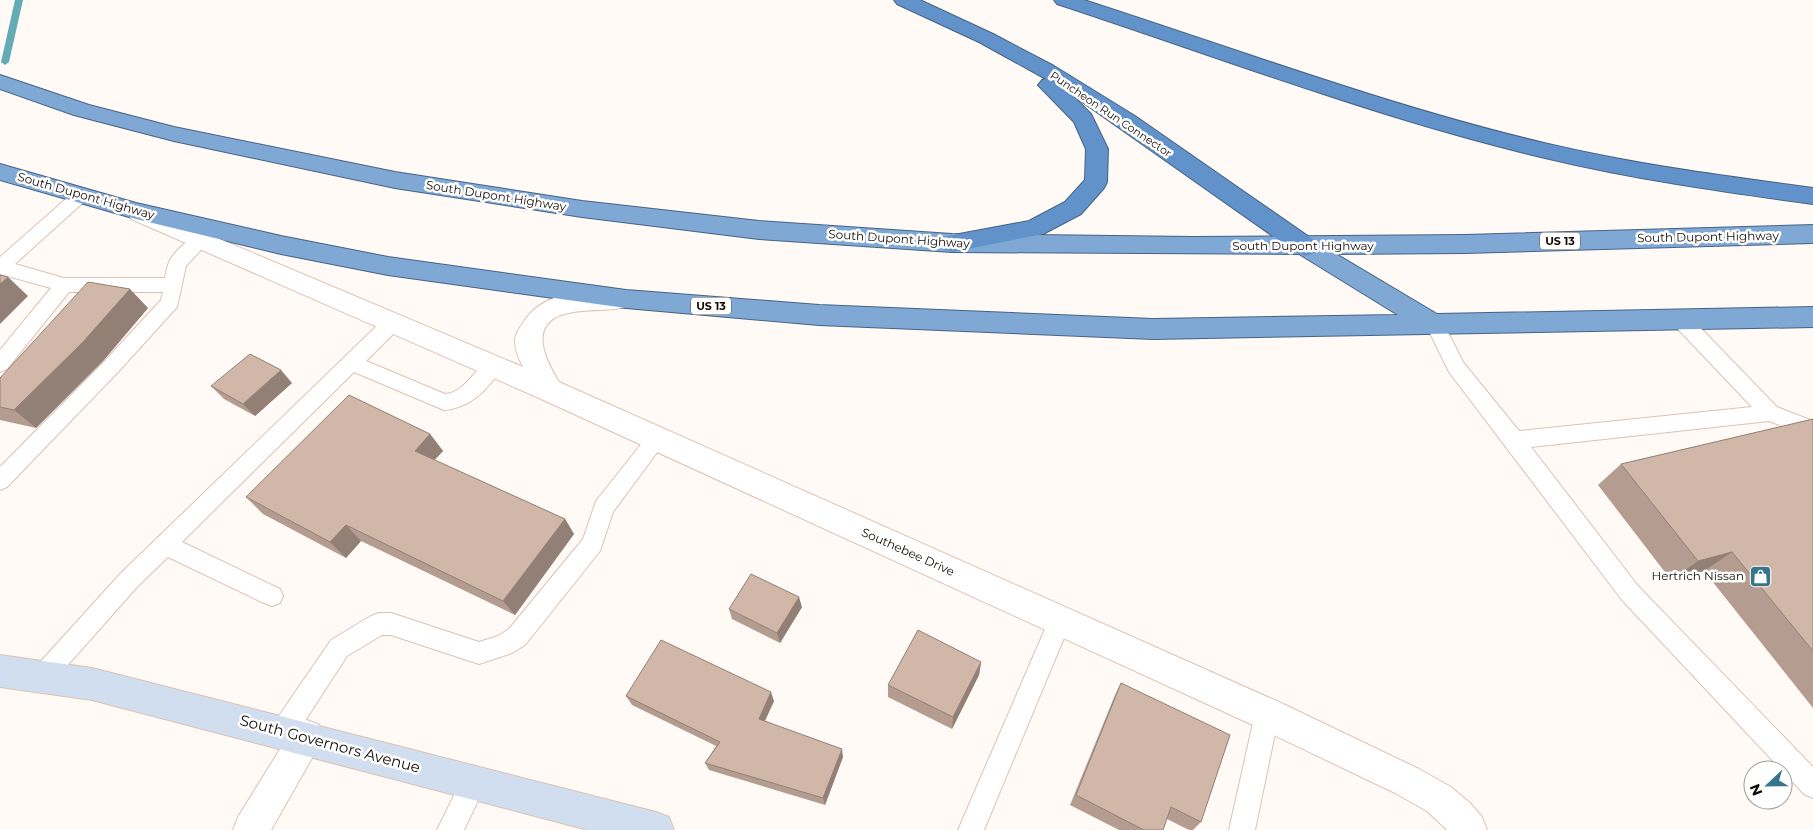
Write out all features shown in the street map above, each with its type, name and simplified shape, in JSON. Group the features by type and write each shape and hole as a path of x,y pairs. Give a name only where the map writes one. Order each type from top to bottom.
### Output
{"highway":[{"name":"Puncheon Run Connector","path":"904,0 977,33 1066,82 1117,115 1243,206 1306,247"},
{"path":"1064,0 1374,103 1508,142 1680,178 1813,196"},
{"path":"952,243 1035,228 1073,208 1096,182 1097,149 1083,119 1056,91 1011,51"},
{"name":"South Dupont Highway","path":"0,82 82,110 165,132 396,180 582,209 759,230 952,243 1306,247 1813,234"},
{"name":"South Dupont Highway","path":"0,172 136,212 282,245 388,266 626,299 819,316 1153,329 1813,317"},
{"path":"1306,247 1435,324"}],"main road":[{"name":"South Governors Avenue","path":"0,671 92,684 295,735 656,830"}],"street":[{"name":"Southebee Drive","path":"136,212 493,365 1267,714 1407,781 1439,799 1458,816 1469,830"},
{"path":"549,390 531,357 528,338 537,319 555,307 571,302 626,299"},
{"path":"251,830 295,735"}],"lane":[{"path":"0,267 81,195"},
{"path":"0,481 111,367 170,302 177,264 201,240"},
{"path":"0,267 64,284 174,285"},
{"path":"0,364 64,284"},
{"path":"1681,320 1770,412 1813,430"},
{"path":"42,677 129,580 393,322"},
{"path":"1435,324 1456,367 1630,593 1813,785"},
{"path":"351,363 444,402 453,402 470,393 493,365"},
{"path":"1514,440 1770,412"},
{"path":"295,735 339,648 379,624 391,624 479,652 504,645 516,637 592,544 604,508 657,439"},
{"path":"166,545 272,596"},
{"path":"971,830 1060,621"},
{"path":"1242,830 1267,714"},
{"path":"450,830 474,782"}],"building":[{"path":"0,275 8,277 0,284"},
{"path":"88,282 130,289 83,342 14,410 0,407 0,378"},
{"path":"250,354 281,370 243,404 211,386"},
{"path":"349,395 430,434 415,451 565,519 503,601 346,525 330,542 246,497"},
{"name":"Hertrich Nissan","path":"1813,419 1813,651 1732,552 1698,561 1621,464"},
{"path":"751,574 799,597 777,633 729,609"},
{"path":"918,630 981,662 953,717 888,685"},
{"path":"661,640 771,692 759,719 842,749 823,798 705,763 720,742 626,696"},
{"path":"1121,683 1230,735 1201,822 1171,807 1163,830 1144,830 1076,795"}],"waterway":[{"path":"5,62 19,0"}],"place":[{"name":"Hertrich Nissan","path":"1760,576"}]}
